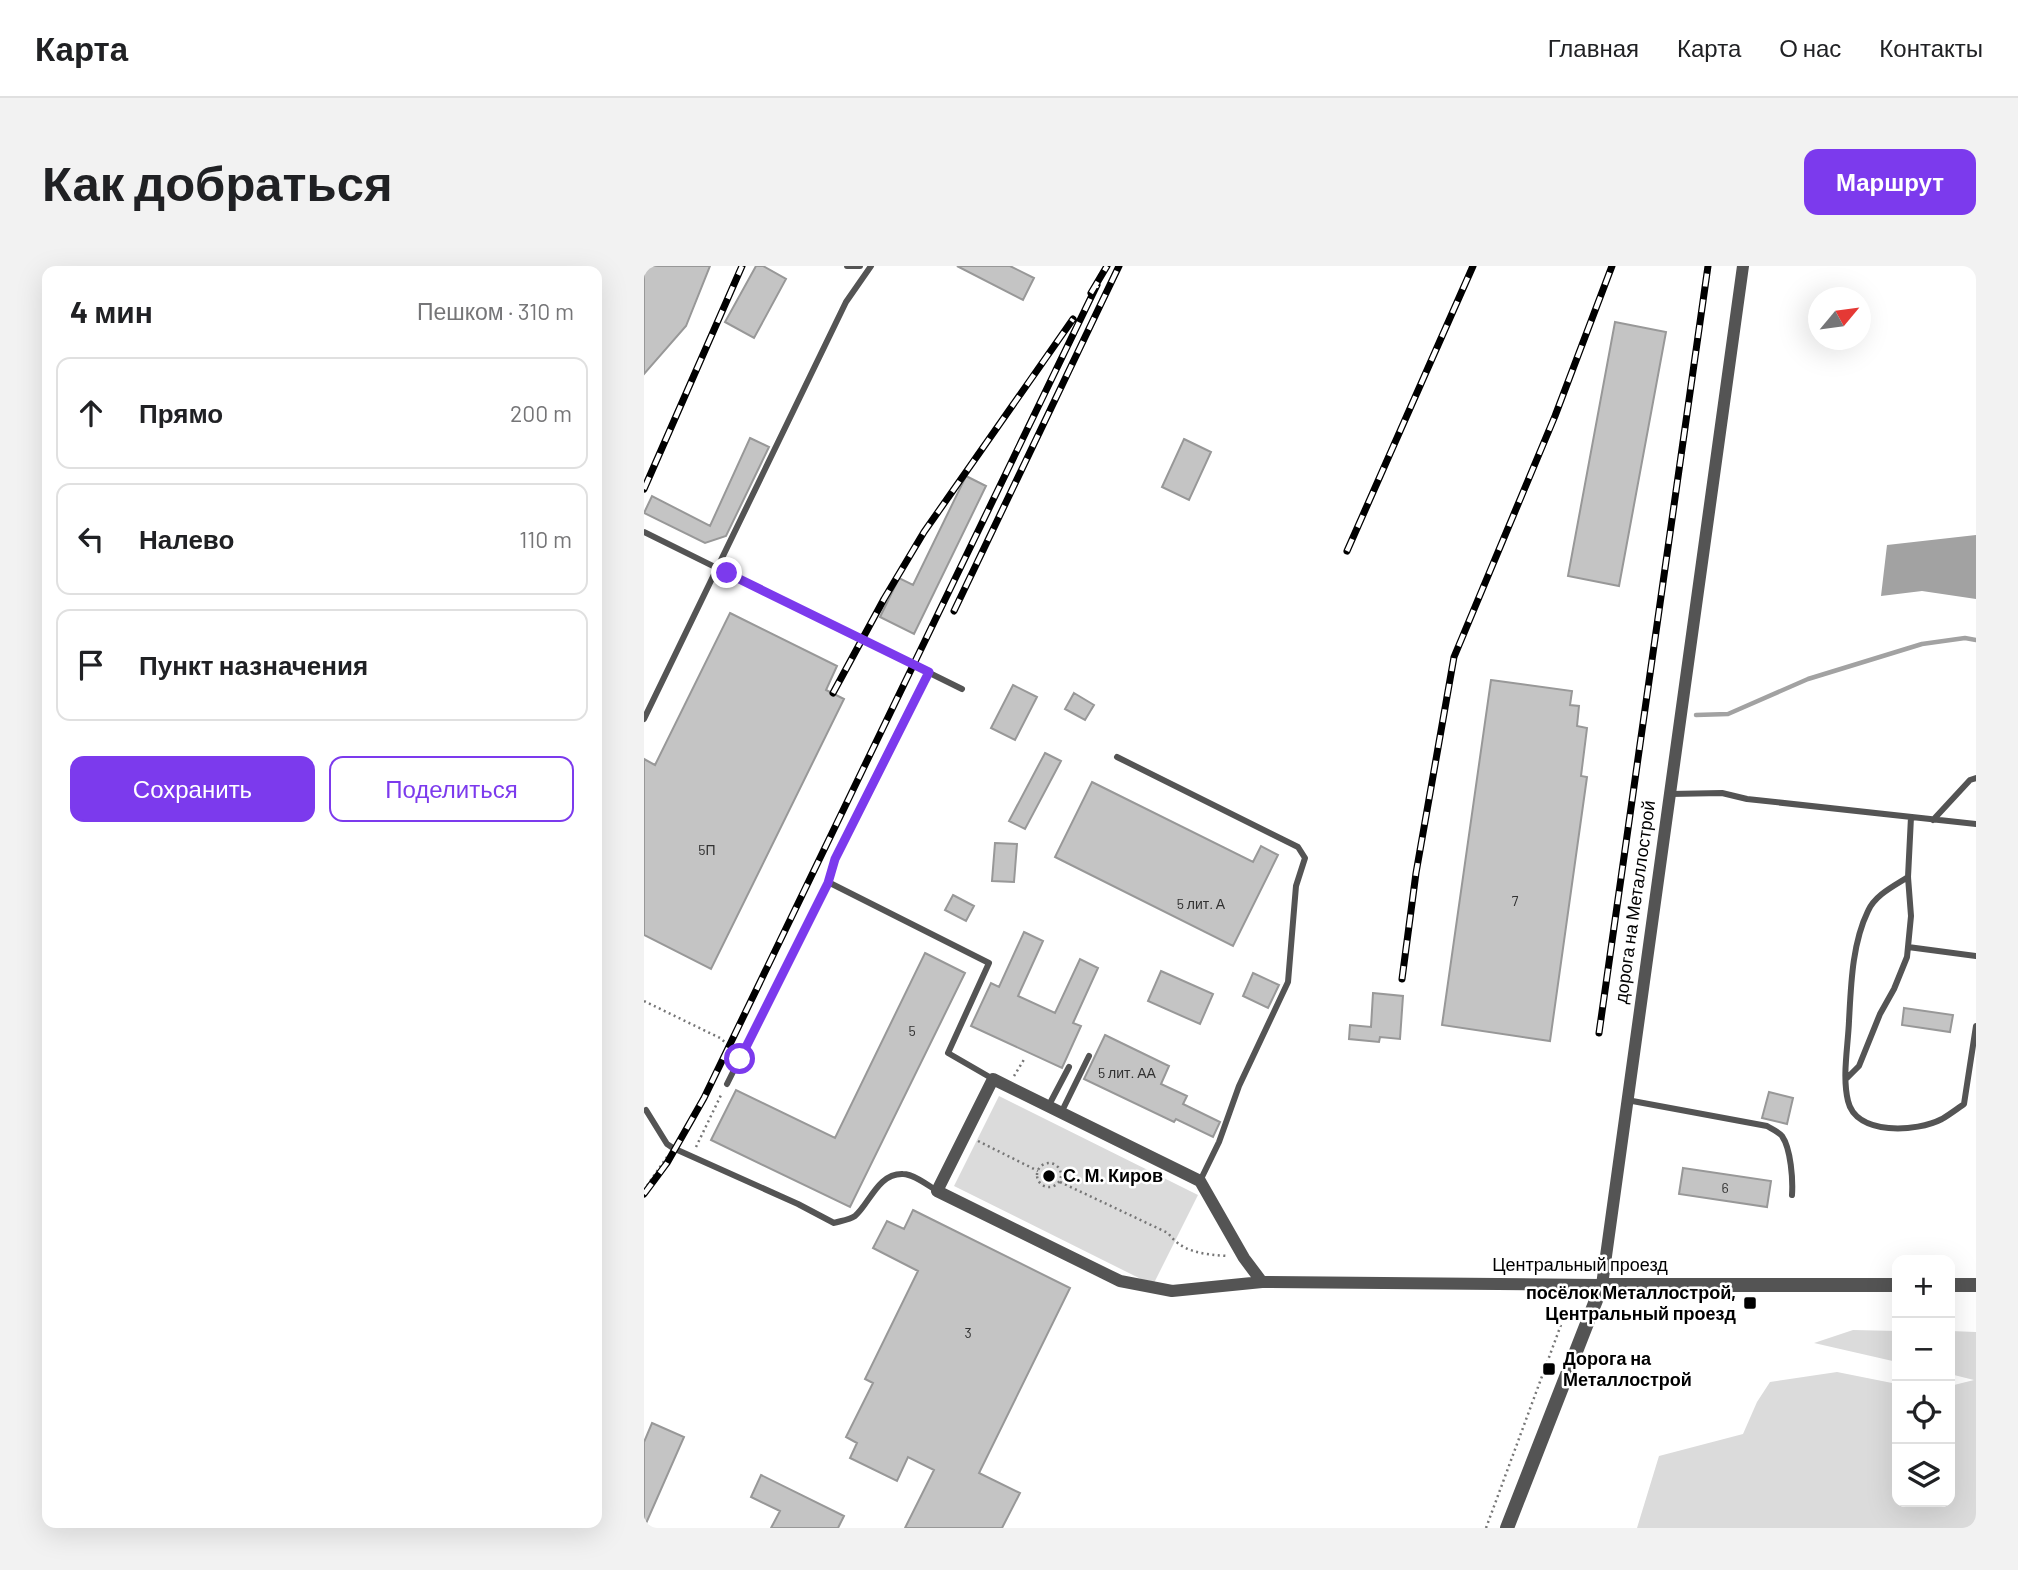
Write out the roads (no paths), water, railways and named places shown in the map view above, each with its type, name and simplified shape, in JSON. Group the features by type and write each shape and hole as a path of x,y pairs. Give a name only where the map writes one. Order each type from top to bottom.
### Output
{"street":[{"name":"дорога на Металлострой","path":"1507,1528 1602,1285 1743,266"},
{"path":"937,1191 993,1079 1200,1181 1244,1258 1262,1282"},
{"name":"Центральный проезд","path":"937,1191 1120,1281 1172,1292 1262,1282 1892,1285"},
{"path":"1955,1285 1976,1285"}],"lane":[{"path":"847,266 860,266"},
{"path":"644,719 846,302 871,266"},
{"path":"644,532 962,689"},
{"path":"727,1084 828,883 835,859 929,672"},
{"path":"1117,757 1298,847 1305,858 1296,886 1288,982 1238,1086 1219,1142 1200,1181"},
{"path":"1933,820 1970,780 1976,778"},
{"path":"1670,794 1723,793 1747,799 1976,824"},
{"path":"1846,1079 1860,1066 1880,1014 1903,968 1911,916 1908,877 1911,817"},
{"path":"1908,877 1886,891 1868,909 1860,934 1852,977 1846,1079 1848,1104 1857,1118 1871,1126 1903,1129 1940,1121 1964,1104 1976,1026"},
{"path":"828,883 989,963 947,1053 993,1079"},
{"path":"1908,947 1976,956"},
{"path":"1061,1113 1089,1056"},
{"path":"1048,1106 1069,1067"},
{"path":"1627,1100 1767,1126 1782,1136 1793,1181 1792,1195"},
{"path":"646,1110 667,1144 673,1148 798,1203 834,1223 853,1218 873,1191 893,1175 905,1174 937,1191"}],"waterway":[{"path":"1696,715 1728,714 1808,679 1922,644 1965,638 1976,640"}],"railway":[{"path":"644,489 742,266"},
{"path":"1091,293 1107,266"},
{"path":"954,611 1119,266"},
{"path":"1347,551 1473,266"},
{"path":"1402,979 1416,873 1454,657 1555,416 1612,266"},
{"path":"1599,1033 1708,266"},
{"path":"644,1194 667,1163 704,1098 1097,285"},
{"path":"833,693 924,532 1073,319"}],"place":[{"name":"С. М. Киров","path":"1049,1176"},
{"name":"посёлок Металлострой, Центральный проезд","path":"1750,1303"},
{"name":"Дорога на Металлострой","path":"1549,1369"}]}
